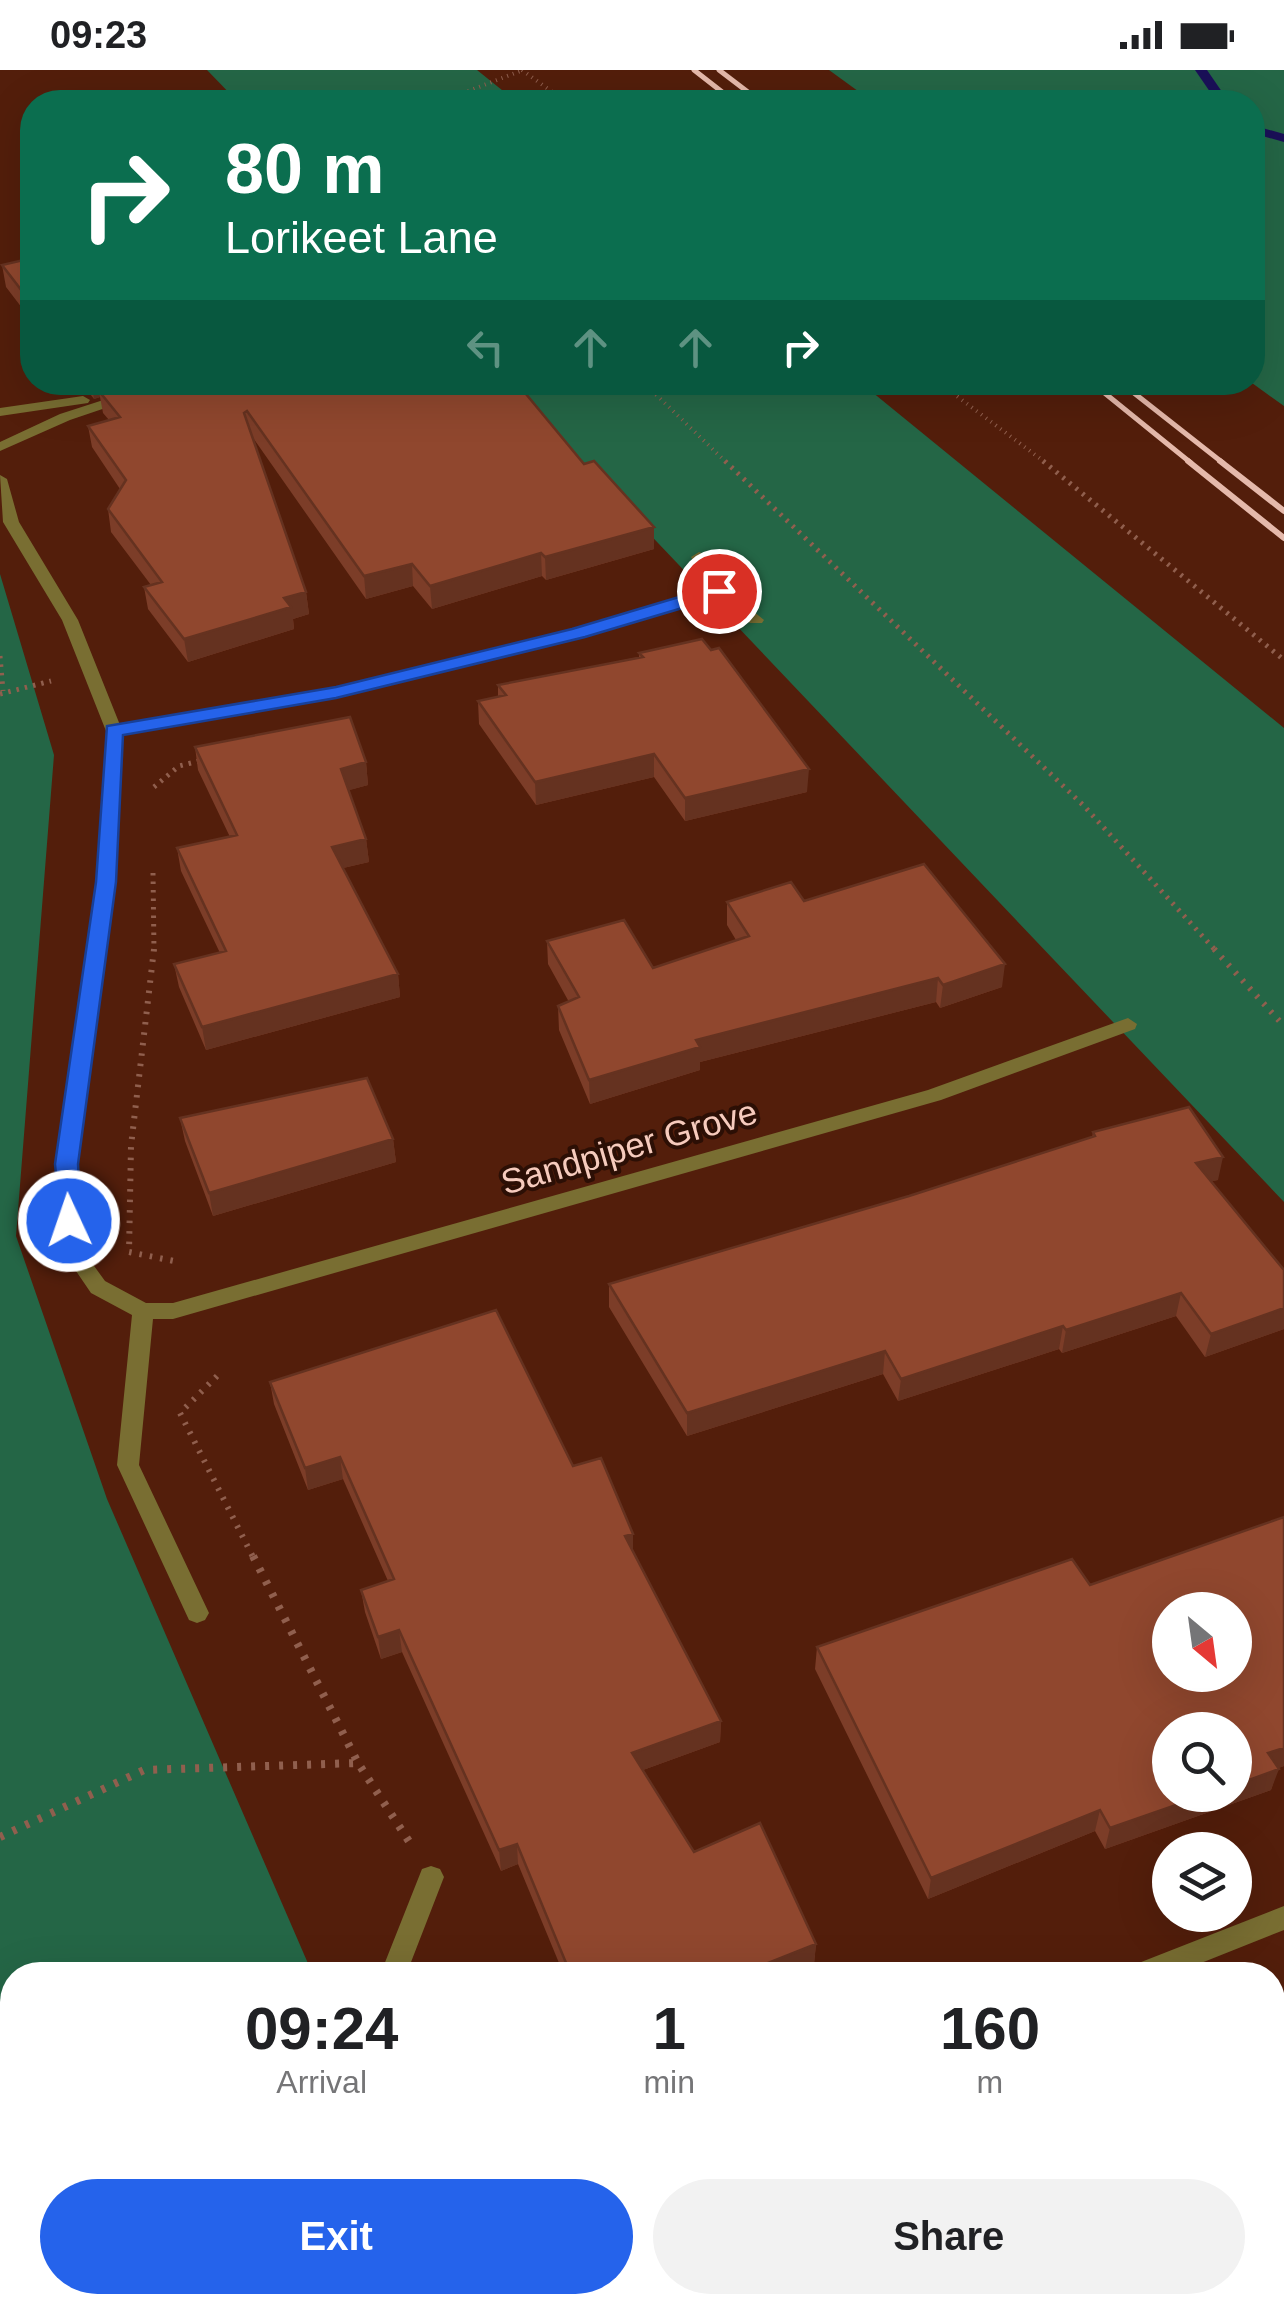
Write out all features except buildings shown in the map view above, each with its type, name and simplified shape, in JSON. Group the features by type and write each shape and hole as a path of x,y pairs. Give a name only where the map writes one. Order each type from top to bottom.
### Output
{"street":[{"path":"0,412 103,395"},
{"path":"0,447 65,417 135,395"},
{"path":"0,420 5,440 0,447"},
{"path":"0,479 6,518 70,620 114,730 106,882 67,1164 71,1249 98,1287 143,1312 128,1465 197,1612"},
{"path":"698,557 719,591 756,620"},
{"path":"114,730 336,692 578,633 719,591"},
{"name":"Sandpiper Grove","path":"143,1312 173,1311 934,1094 1128,1024"},
{"path":"399,1962 432,1877"},
{"path":"1173,1962 1284,1918"}],"path":[{"path":"471,90 523,70 550,90"},
{"path":"657,395 1084,806 1284,1026"},
{"path":"955,395 1045,462 1284,660"},
{"path":"0,656 0,694"},
{"path":"151,789 179,766 218,757"},
{"path":"153,868 154,948 131,1146 129,1252 172,1264 191,1259"},
{"path":"218,1376 180,1413 358,1763 432,1877"},
{"path":"0,1838 144,1770 358,1763"}],"green space":[{"path":"207,70 477,70 502,90 226,90"},
{"path":"829,70 1284,70 1284,406 1265,392 1265,90 856,90"},
{"path":"517,395 876,395 1284,728 1284,1202"},
{"path":"0,574 54,755 16,1236 107,1499 307,1962 0,1962"}],"waterway":[{"path":"1201,70 1215,90"},
{"path":"1265,133 1284,138"}],"railway":[{"path":"694,70 720,90"},
{"path":"719,70 745,90"},
{"path":"1107,395 1191,463"},
{"path":"1137,395 1223,463"},
{"path":"1188,461 1284,538"},
{"path":"1220,461 1284,511"}],"route":[{"path":"69,1221 67,1164 79,1054 106,882 114,730 336,692 578,633 719,591"}]}
